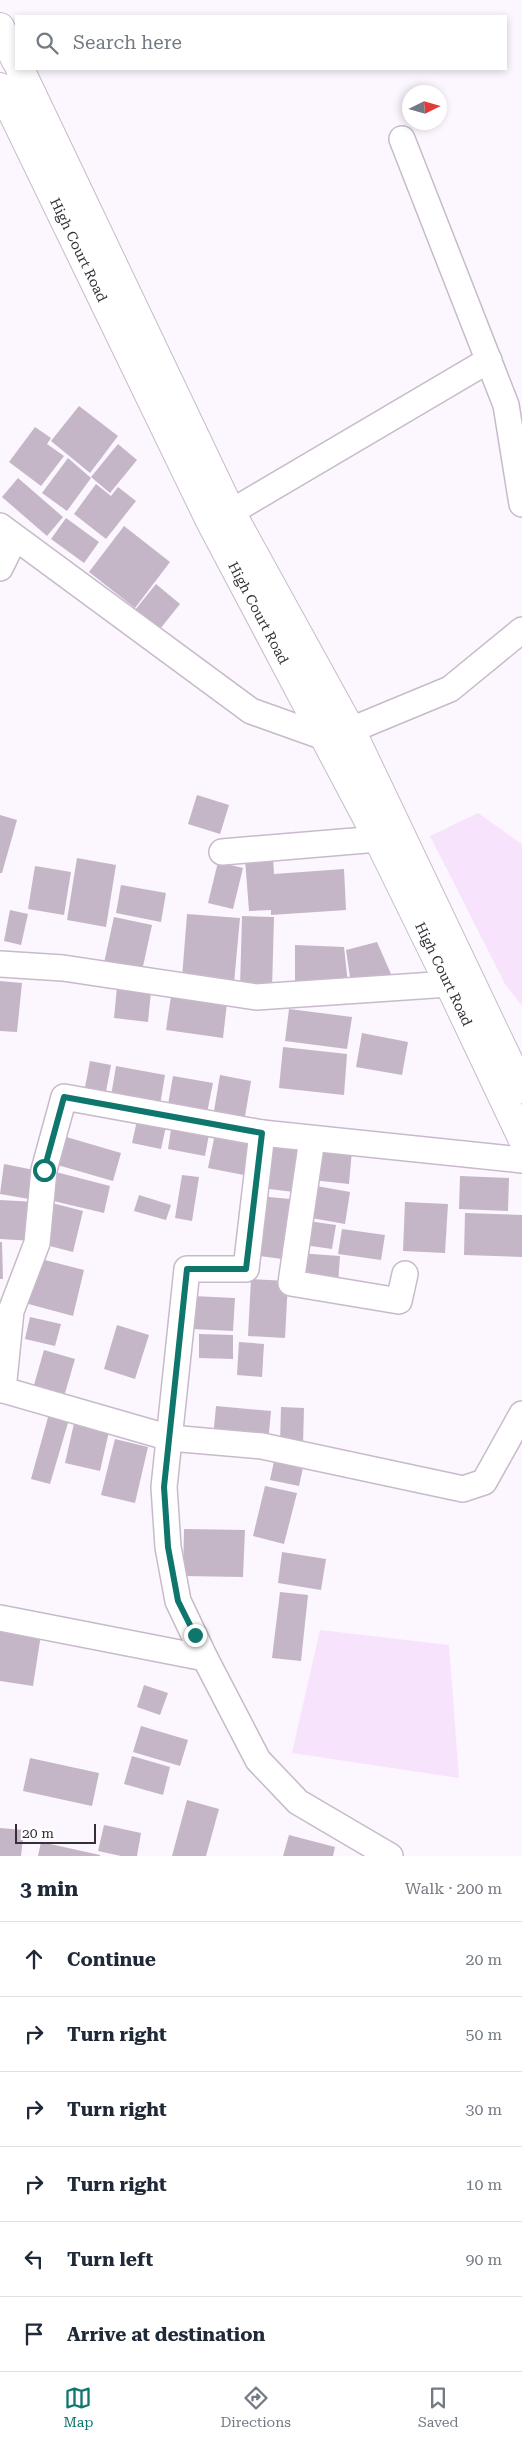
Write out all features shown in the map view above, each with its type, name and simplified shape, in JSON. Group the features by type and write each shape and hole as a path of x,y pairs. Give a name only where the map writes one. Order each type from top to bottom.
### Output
{"highway":[{"path":"0,27 15,59"},
{"name":"High Court Road","path":"20,70 231,512 351,730 522,1089"},
{"name":"High Court Road","path":"0,87 210,521 378,839 450,984 522,1138"}],"street":[{"path":"402,139 506,405 522,504"},
{"path":"231,512 489,360"},
{"path":"0,568 7,532 250,711 324,737 351,730 450,689 522,630"},
{"path":"222,852 378,839"},
{"path":"0,964 63,968 256,997 450,984"},
{"path":"522,1160 262,1133 64,1097 44,1170 37,1243 11,1310 1,1390 170,1438 262,1446 463,1489 484,1482 522,1414"},
{"path":"262,1133 246,1269 187,1269 164,1487 168,1547 178,1601 205,1658 258,1760 298,1802 390,1856"},
{"path":"312,1139 291,1283 400,1301 405,1274"},
{"path":"0,1618 205,1658"}],"shaded area":[{"path":"478,813 522,844 522,1006 505,984 430,836"},
{"path":"320,1630 449,1645 459,1778 292,1753"}],"building":[{"path":"79,406 118,436 90,473 51,441"},
{"path":"35,427 51,438 47,444 64,456 41,486 9,462"},
{"path":"118,444 137,460 110,493 91,477"},
{"path":"68,458 91,478 67,511 42,493"},
{"path":"18,478 63,517 47,536 2,497"},
{"path":"96,484 111,496 118,487 136,501 106,539 74,514"},
{"path":"66,518 99,542 84,563 51,539"},
{"path":"124,526 170,562 135,608 89,572"},
{"path":"156,584 180,604 160,629 135,610"},
{"path":"197,795 229,805 220,834 188,824"},
{"path":"0,815 17,820 2,873 0,873"},
{"path":"273,857 274,874 344,869 346,910 271,915 271,910 249,911 245,859"},
{"path":"77,858 116,865 106,927 67,920"},
{"path":"218,862 243,868 233,909 208,903"},
{"path":"35,866 71,872 64,915 28,909"},
{"path":"121,885 166,893 161,922 116,913"},
{"path":"10,910 28,914 21,945 4,941"},
{"path":"187,914 240,918 234,983 182,978"},
{"path":"242,916 274,917 272,989 240,988"},
{"path":"114,917 152,925 142,971 104,963"},
{"path":"377,942 391,974 351,984 346,950"},
{"path":"295,945 344,947 348,984 295,981"},
{"path":"0,981 22,983 17,1032 0,1031"},
{"path":"117,987 151,991 148,1022 114,1018"},
{"path":"171,996 227,1003 223,1038 166,1030"},
{"path":"289,1009 352,1017 347,1049 285,1041"},
{"path":"362,1033 408,1042 402,1075 356,1067"},
{"path":"283,1047 347,1054 344,1095 279,1088"},
{"path":"90,1061 111,1065 104,1102 83,1098"},
{"path":"116,1066 165,1075 159,1111 110,1102"},
{"path":"220,1075 251,1081 243,1128 212,1123"},
{"path":"173,1076 213,1083 206,1118 167,1110"},
{"path":"138,1116 167,1122 161,1149 132,1143"},
{"path":"172,1123 210,1129 205,1156 168,1149"},
{"path":"216,1129 257,1137 249,1176 208,1168"},
{"path":"63,1136 121,1153 113,1181 54,1164"},
{"path":"269,1137 310,1142 302,1193 261,1188"},
{"path":"314,1147 352,1150 349,1184 312,1180"},
{"path":"4,1164 34,1170 29,1199 0,1194"},
{"path":"52,1171 110,1186 104,1213 45,1199"},
{"path":"182,1175 199,1177 192,1221 175,1218"},
{"path":"460,1176 509,1178 508,1211 459,1209"},
{"path":"311,1185 350,1192 345,1224 306,1217"},
{"path":"139,1195 171,1205 166,1220 134,1211"},
{"path":"259,1196 290,1199 282,1259 252,1255"},
{"path":"0,1200 36,1202 34,1241 0,1239"},
{"path":"405,1202 448,1204 445,1253 403,1251"},
{"path":"52,1203 83,1211 73,1252 42,1244"},
{"path":"465,1213 522,1215 522,1257 464,1255"},
{"path":"308,1221 336,1225 332,1249 304,1245"},
{"path":"342,1229 385,1235 381,1260 338,1254"},
{"path":"0,1242 2,1242 3,1279 0,1279"},
{"path":"298,1253 340,1256 338,1284 296,1281"},
{"path":"33,1257 84,1270 73,1316 21,1302"},
{"path":"251,1279 288,1281 285,1338 248,1336"},
{"path":"193,1296 235,1298 233,1331 191,1329"},
{"path":"30,1317 61,1324 55,1346 25,1339"},
{"path":"117,1325 149,1335 135,1379 104,1369"},
{"path":"199,1334 233,1335 233,1359 199,1358"},
{"path":"239,1342 264,1344 262,1377 237,1375"},
{"path":"44,1350 75,1359 63,1400 32,1392"},
{"path":"216,1406 271,1411 268,1443 213,1438"},
{"path":"281,1407 304,1408 303,1445 280,1444"},
{"path":"50,1410 70,1416 50,1484 31,1479"},
{"path":"75,1419 110,1427 100,1471 65,1463"},
{"path":"115,1439 148,1447 135,1503 101,1495"},
{"path":"276,1452 305,1458 299,1486 270,1480"},
{"path":"265,1486 297,1493 284,1544 253,1536"},
{"path":"184,1529 245,1530 243,1577 183,1576"},
{"path":"282,1552 326,1559 321,1590 278,1583"},
{"path":"280,1592 308,1595 301,1661 272,1658"},
{"path":"0,1621 42,1628 33,1686 0,1681"},
{"path":"144,1685 168,1693 160,1715 137,1707"},
{"path":"141,1726 188,1740 180,1766 133,1752"},
{"path":"132,1756 170,1767 163,1795 124,1784"},
{"path":"30,1758 99,1773 92,1806 23,1791"},
{"path":"187,1800 219,1809 206,1856 172,1856"},
{"path":"104,1825 141,1833 137,1856 121,1856 98,1851"},
{"path":"0,1828 24,1830 21,1856 0,1856"},
{"path":"289,1835 335,1847 333,1856 283,1856"},
{"path":"41,1842 100,1855 100,1856 38,1856"}],"route":[{"path":"44,1170 64,1097 262,1133 246,1269 187,1269 164,1487 168,1547 178,1601 195,1635"}]}
